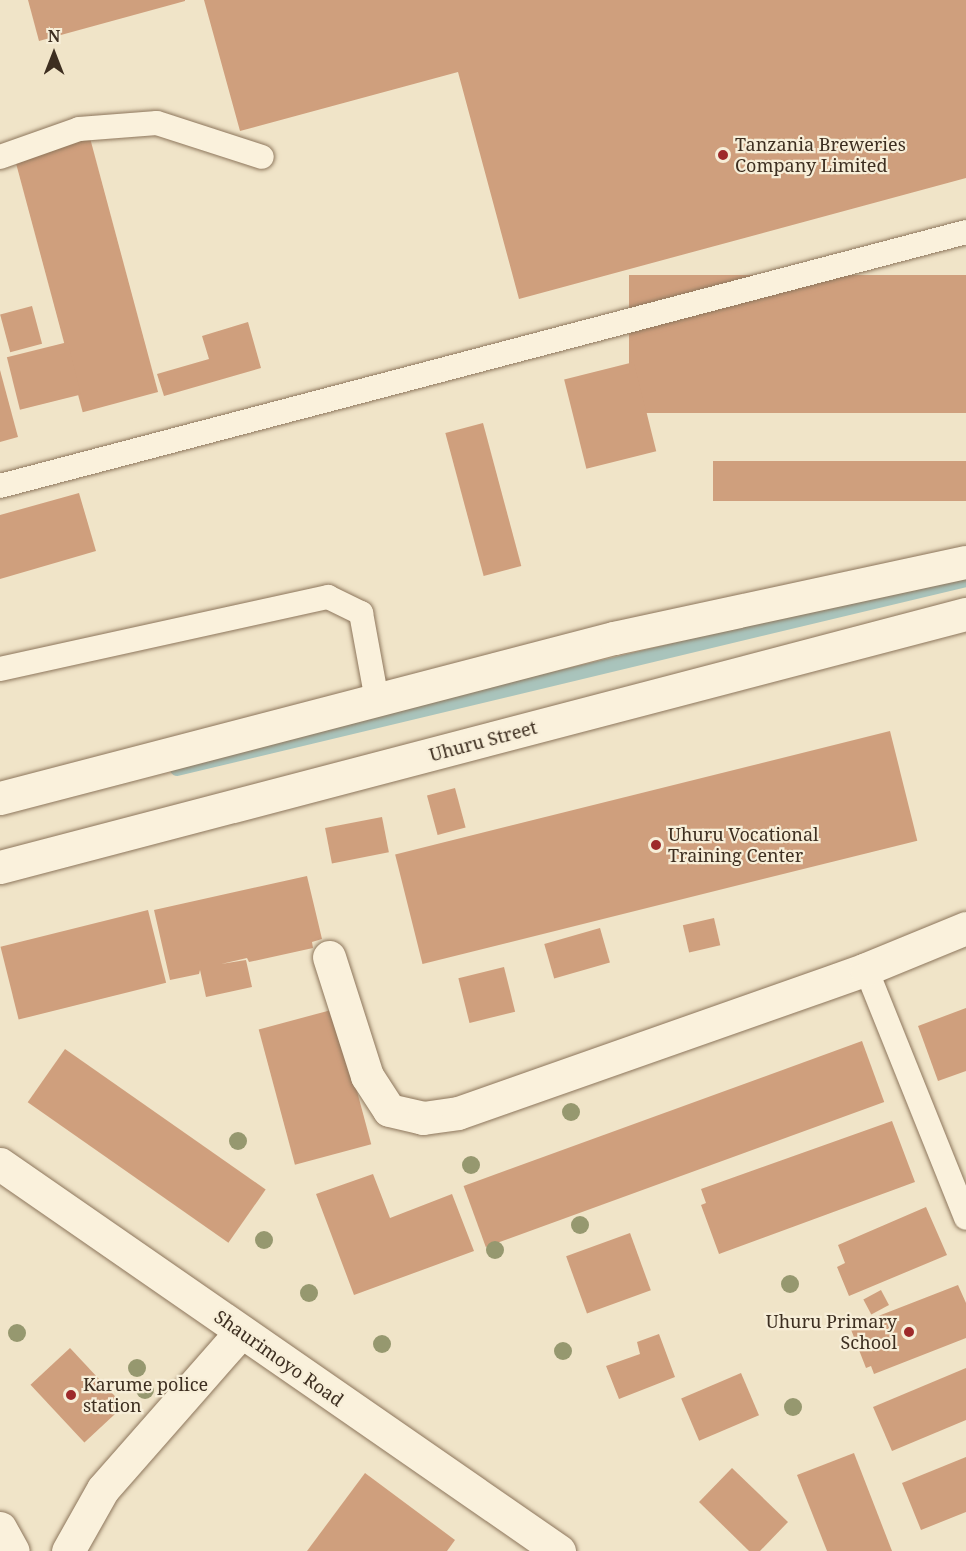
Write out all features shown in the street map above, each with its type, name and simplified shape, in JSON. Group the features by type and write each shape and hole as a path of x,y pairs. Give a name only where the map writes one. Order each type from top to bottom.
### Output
{"main road":[{"path":"0,798 614,638 966,562"},
{"name":"Uhuru Street","path":"0,867 966,614"},
{"path":"329,957 367,1076 389,1110 423,1118 458,1113 866,969 966,928"},
{"name":"Shaurimoyo Road","path":"0,1164 559,1551"},
{"path":"68,1551 103,1489 241,1332"},
{"path":"0,1528 13,1551"}],"lane":[{"path":"0,157 79,129 157,123 262,157"},
{"path":"0,486 966,232"},
{"path":"0,669 328,597 361,613 376,700"},
{"path":"866,969 966,1218"}],"building":[{"path":"28,0 185,0 185,1 39,41"},
{"name":"Tanzania Breweries Company Limited","path":"204,0 966,0 966,178 519,299 458,72 240,131"},
{"path":"90,138 158,392 83,412 15,158"},
{"path":"629,275 966,275 966,413 629,413"},
{"path":"32,306 42,344 10,352 0,315"},
{"path":"248,322 261,368 164,396 157,374 209,359 202,336"},
{"path":"68,342 81,394 20,410 7,357"},
{"path":"634,362 656,451 586,469 564,379"},
{"path":"0,370 18,437 0,442"},
{"path":"483,423 521,566 484,576 445,433"},
{"path":"713,461 966,461 966,501 713,501"},
{"path":"79,493 96,551 0,579 0,515"},
{"name":"Uhuru Vocational Training Center","path":"890,731 917,841 422,964 395,854"},
{"path":"455,788 466,828 438,835 427,796"},
{"path":"382,817 389,852 332,863 325,828"},
{"path":"307,876 322,939 312,942 313,948 249,962 247,958 221,964 246,960 252,987 206,997 200,970 199,974 170,980 154,910"},
{"path":"148,910 166,983 19,1020 1,947"},
{"path":"714,918 720,945 689,952 683,925"},
{"path":"600,928 610,963 554,979 544,944"},
{"path":"504,967 515,1012 470,1023 458,978"},
{"path":"966,1008 966,1071 938,1081 918,1026"},
{"path":"335,1009 371,1144 295,1165 259,1029"},
{"path":"862,1041 884,1102 486,1247 464,1186"},
{"path":"65,1049 266,1190 228,1243 28,1102"},
{"path":"892,1121 915,1182 719,1254 701,1205 706,1203 701,1189"},
{"path":"373,1174 390,1218 452,1194 474,1251 354,1295 316,1194"},
{"name":"Uhuru Primary School","path":"926,1207 947,1255 849,1296 837,1267 845,1263 838,1245"},
{"path":"630,1233 651,1290 587,1314 566,1256"},
{"name":"Uhuru Primary School","path":"958,1285 966,1303 966,1338 874,1374 871,1366 866,1368 850,1327"},
{"path":"881,1290 889,1305 871,1314 863,1299"},
{"path":"659,1334 675,1377 619,1399 606,1366 640,1354 637,1342"},
{"path":"70,1348 124,1406 84,1443 31,1385"},
{"name":"Uhuru Primary School","path":"966,1368 966,1420 892,1451 873,1407"},
{"name":"Uhuru Primary School","path":"741,1373 759,1415 699,1441 681,1398"},
{"path":"854,1453 892,1551 827,1551 797,1475"},
{"path":"966,1457 966,1512 921,1530 902,1483"},
{"path":"732,1468 788,1522 760,1551 749,1551 699,1502"},
{"path":"365,1473 455,1540 447,1551 307,1551"}],"waterway":[{"path":"177,769 966,580"}],"place":[{"name":"Tanzania Breweries Company Limited","path":"723,155"},
{"name":"Uhuru Vocational Training Center","path":"656,845"},
{"name":"Uhuru Primary School","path":"909,1332"},
{"name":"Karume police station","path":"71,1395"}]}
